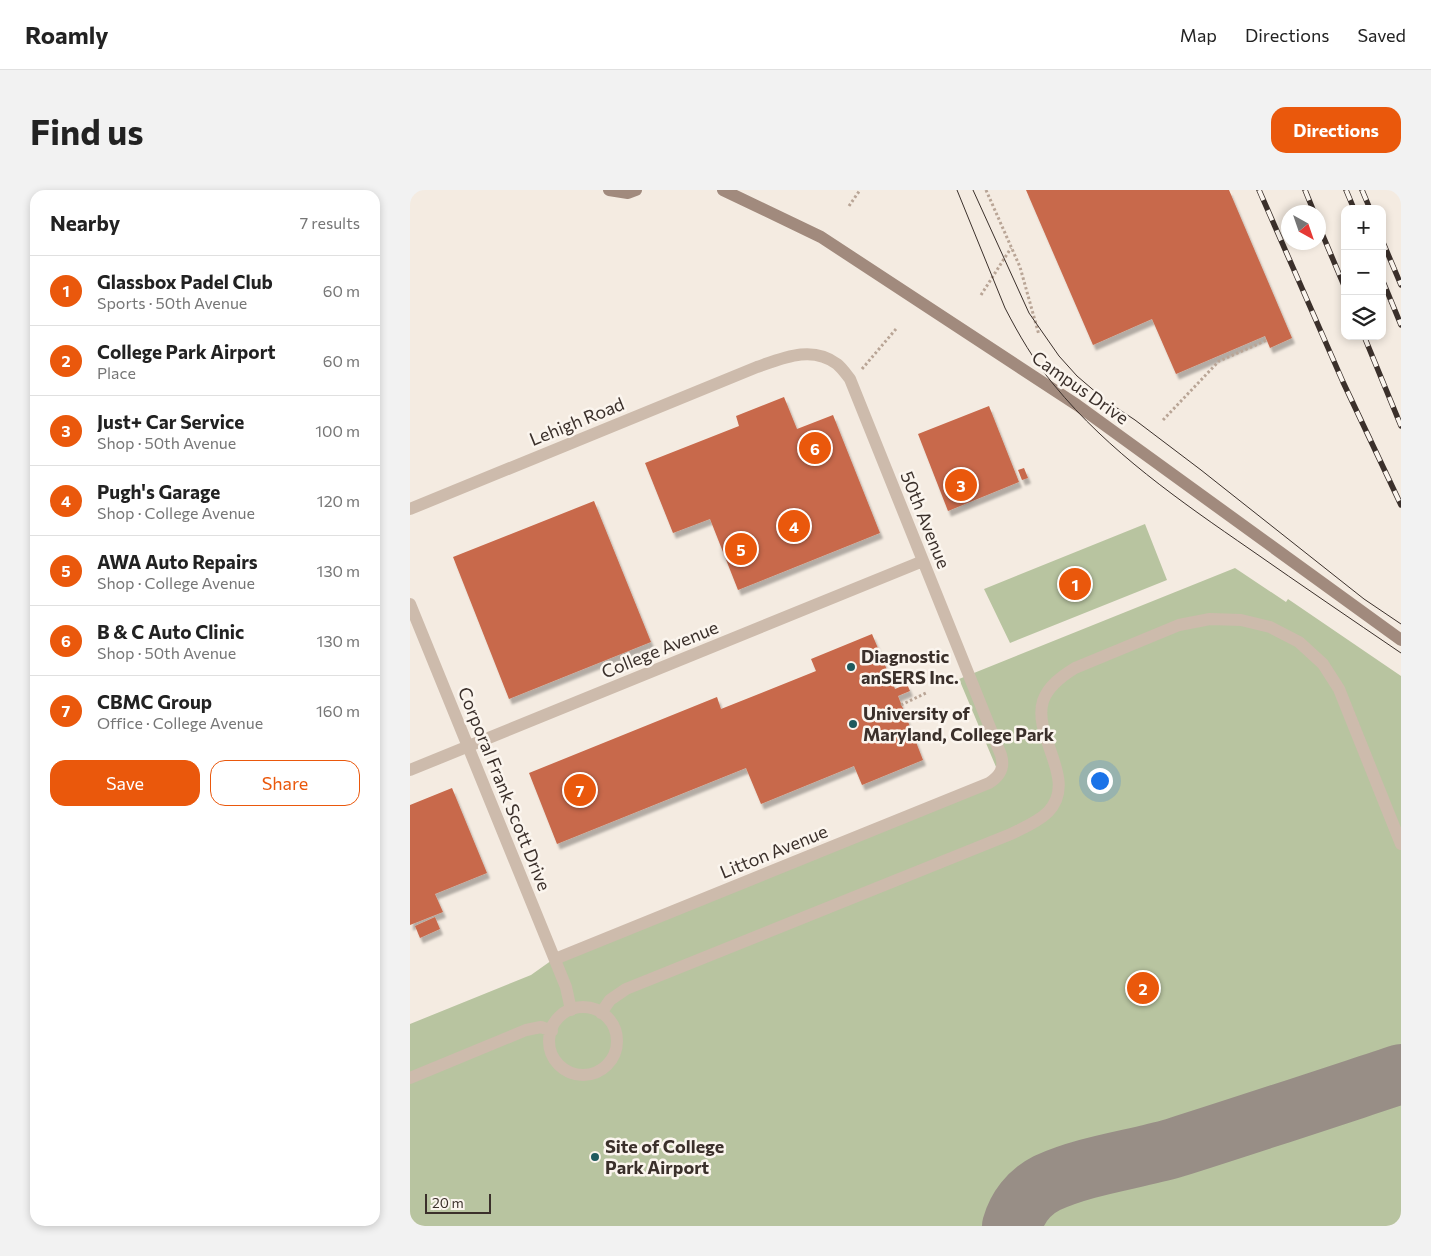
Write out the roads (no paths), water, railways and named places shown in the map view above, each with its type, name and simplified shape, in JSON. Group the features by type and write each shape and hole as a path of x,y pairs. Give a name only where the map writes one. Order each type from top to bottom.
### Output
{"main road":[{"path":"609,190 631,191"},
{"name":"Campus Drive","path":"723,190 821,237 1069,400 1401,640"}],"street":[{"name":"50th Avenue","path":"757,367 808,353 824,357 838,365 850,379 1001,755 1003,763 1001,771"},
{"name":"Lehigh Road","path":"410,509 757,367"},
{"name":"College Avenue","path":"410,770 923,561"},
{"name":"Corporal Frank Scott Drive","path":"410,604 555,959 566,987 571,1010"},
{"path":"601,1013 610,1000 626,989 1032,824 1048,812 1055,802 1059,786 1042,716 1043,701 1050,689 1060,677 1075,668 1179,625 1218,619 1241,620 1270,627 1299,642 1323,664 1339,689 1401,844"},
{"name":"Litton Avenue","path":"555,959 989,783 997,778 1001,771"},
{"path":"583,1007 594,1008 601,1013 608,1018 616,1030 617,1047 614,1057 606,1066 596,1072 585,1075 576,1074 565,1069 555,1059 550,1045 552,1031 557,1020 565,1012 583,1007"},
{"path":"410,1078 526,1030 541,1028 552,1031"}],"tram line":[{"path":"957,190 1010,318 1040,367 1075,409 1122,454 1172,494 1224,532 1401,653"},
{"path":"973,190 1029,313 1059,356 1077,376 1105,400 1135,420 1201,470 1364,599 1401,624"}],"railway":[{"path":"1259,190 1343,382 1401,505"},
{"path":"1305,190 1311,205"},
{"path":"1346,190 1352,205"},
{"path":"1362,190 1368,205"},
{"path":"1326,243 1341,279"},
{"path":"1386,249 1401,285"},
{"path":"1386,289 1401,325"},
{"path":"1366,340 1401,426"}],"place":[{"name":"B & C Auto Clinic","path":"815,448"},
{"name":"Just+ Car Service","path":"961,485"},
{"name":"Pugh's Garage","path":"794,526"},
{"name":"AWA Auto Repairs","path":"741,549"},
{"name":"Glassbox Padel Club","path":"1075,584"},
{"name":"Diagnostic anSERS Inc.","path":"851,667"},
{"name":"University of Maryland, College Park","path":"853,724"},
{"name":"CBMC Group","path":"580,790"},
{"name":"College Park Airport","path":"1143,988"},
{"name":"Site of College Park Airport","path":"595,1157"}]}
